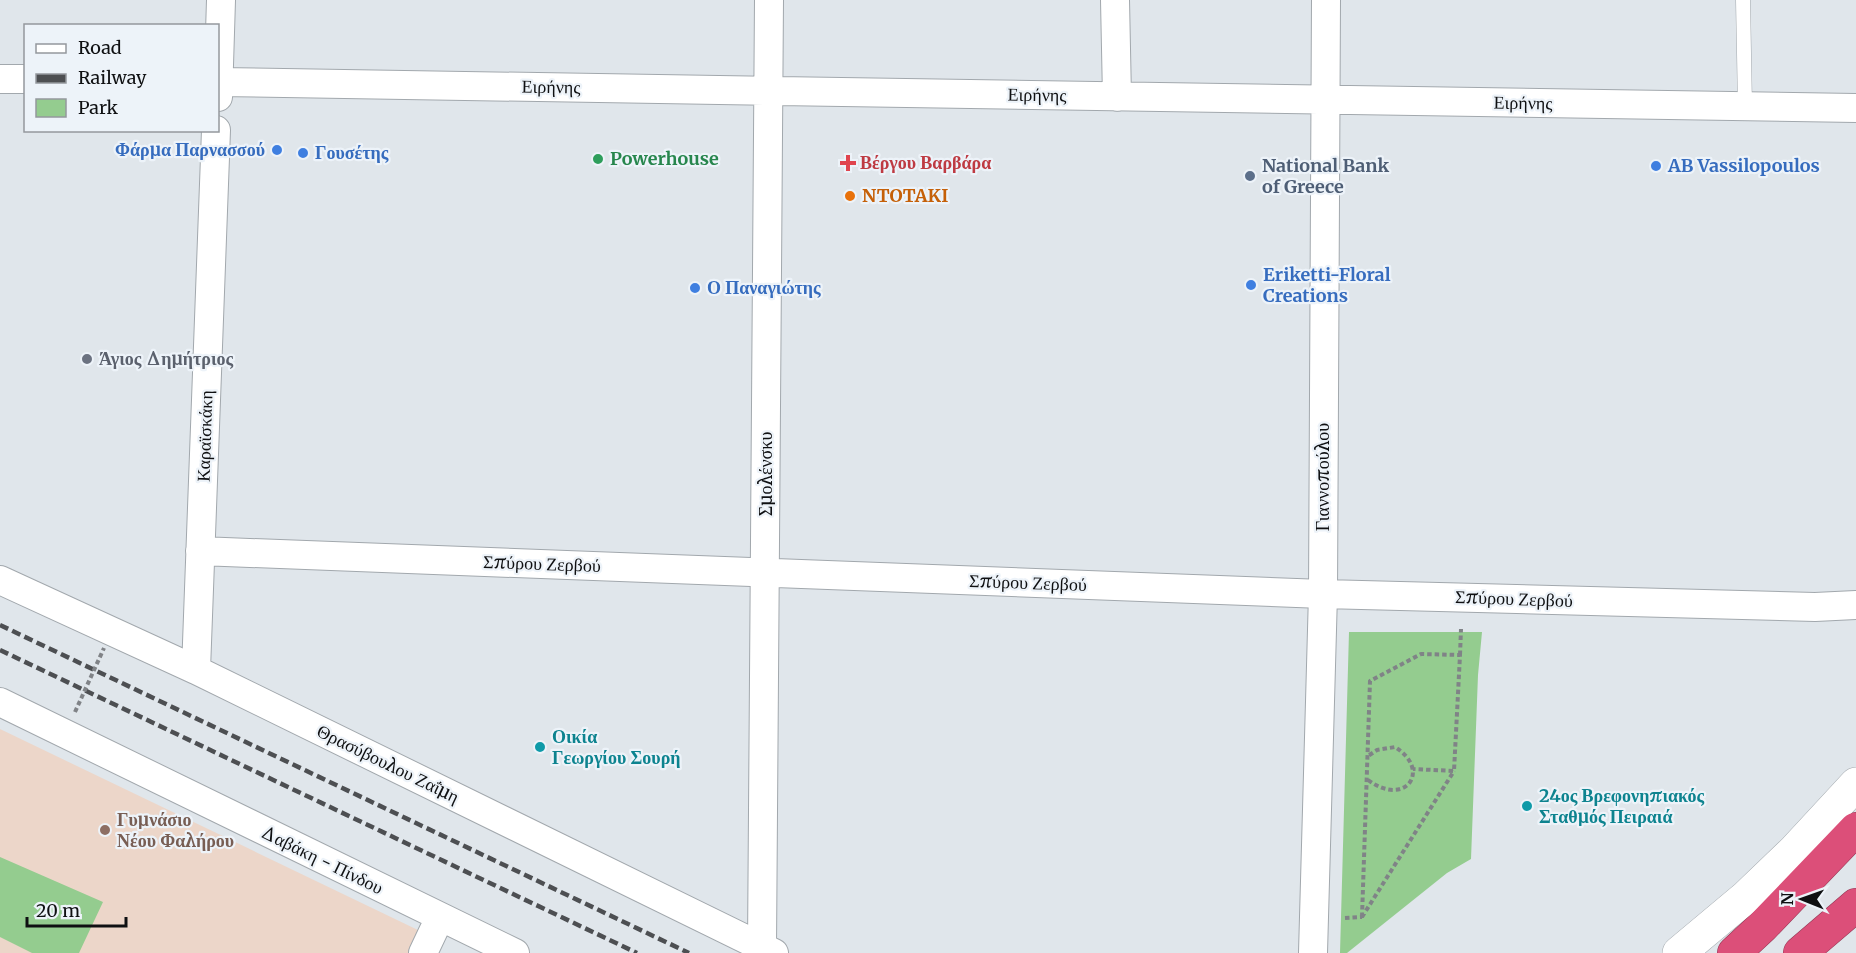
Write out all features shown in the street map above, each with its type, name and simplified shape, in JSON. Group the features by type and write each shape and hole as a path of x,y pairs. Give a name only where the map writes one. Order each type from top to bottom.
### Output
{"highway":[{"path":"1734,953 1856,829"},
{"path":"1800,953 1856,905"}],"main road":[{"path":"1689,944 1746,897 1794,851 1856,784"}],"street":[{"path":"219,55 221,0"},
{"name":"Σμολένσκυ","path":"768,950 765,573 769,0"},
{"path":"1115,0 1117,97"},
{"name":"Γιαννοπούλου","path":"1313,953 1323,594 1326,0"},
{"path":"0,79 24,79"},
{"name":"Ειρήνης","path":"219,82 1856,108"},
{"name":"Καραϊσκάκη","path":"196,670 216,132"},
{"name":"Σπύρου Ζερβού","path":"200,550 1323,594 1815,607 1856,605"},
{"name":"Θρασύβουλου Ζαΐμη","path":"0,580 196,670 768,950"},
{"name":"Δαβάκη - Πίνδου","path":"0,702 515,953"},
{"path":"423,953 440,917"}],"lane":[{"path":"1743,0 1745,106"}],"path":[{"path":"75,712 105,648"},
{"path":"1421,654 1460,656 1454,771 1362,917 1370,681 1421,654"},
{"path":"1368,756 1377,750 1395,747 1410,758 1413,769 1412,778 1408,784 1398,790 1379,788 1368,780"},
{"path":"1413,769 1454,771"}],"shaded area":[{"name":"Γυμνάσιο Νέου Φαλήρου","path":"0,729 420,931 410,953 0,953"}],"green space":[{"path":"1349,632 1482,632 1478,675 1471,859 1447,873 1347,953 1340,953"},
{"path":"0,857 103,902 79,953 32,953 0,937"}],"railway":[{"path":"0,625 689,953"},
{"path":"0,650 637,953"}],"place":[{"name":"Φάρμα Παρνασσού","path":"277,150"},
{"name":"Γουσέτης","path":"303,153"},
{"name":"Powerhouse","path":"598,159"},
{"name":"Βέργου Βαρβάρα","path":"848,163"},
{"name":"AB Vassilopoulos","path":"1656,166"},
{"name":"National Bank of Greece","path":"1250,176"},
{"name":"NTOTAKI","path":"850,196"},
{"name":"Eriketti-Floral Creations","path":"1251,285"},
{"name":"Ο Παναγιώτης","path":"695,288"},
{"name":"Άγιος Δημήτριος","path":"87,359"},
{"name":"Οικία Γεωργίου Σουρή","path":"540,747"},
{"name":"24ος Βρεφονηπιακός Σταθμός Πειραιά","path":"1527,806"},
{"name":"Γυμνάσιο Νέου Φαλήρου","path":"105,830"}]}
